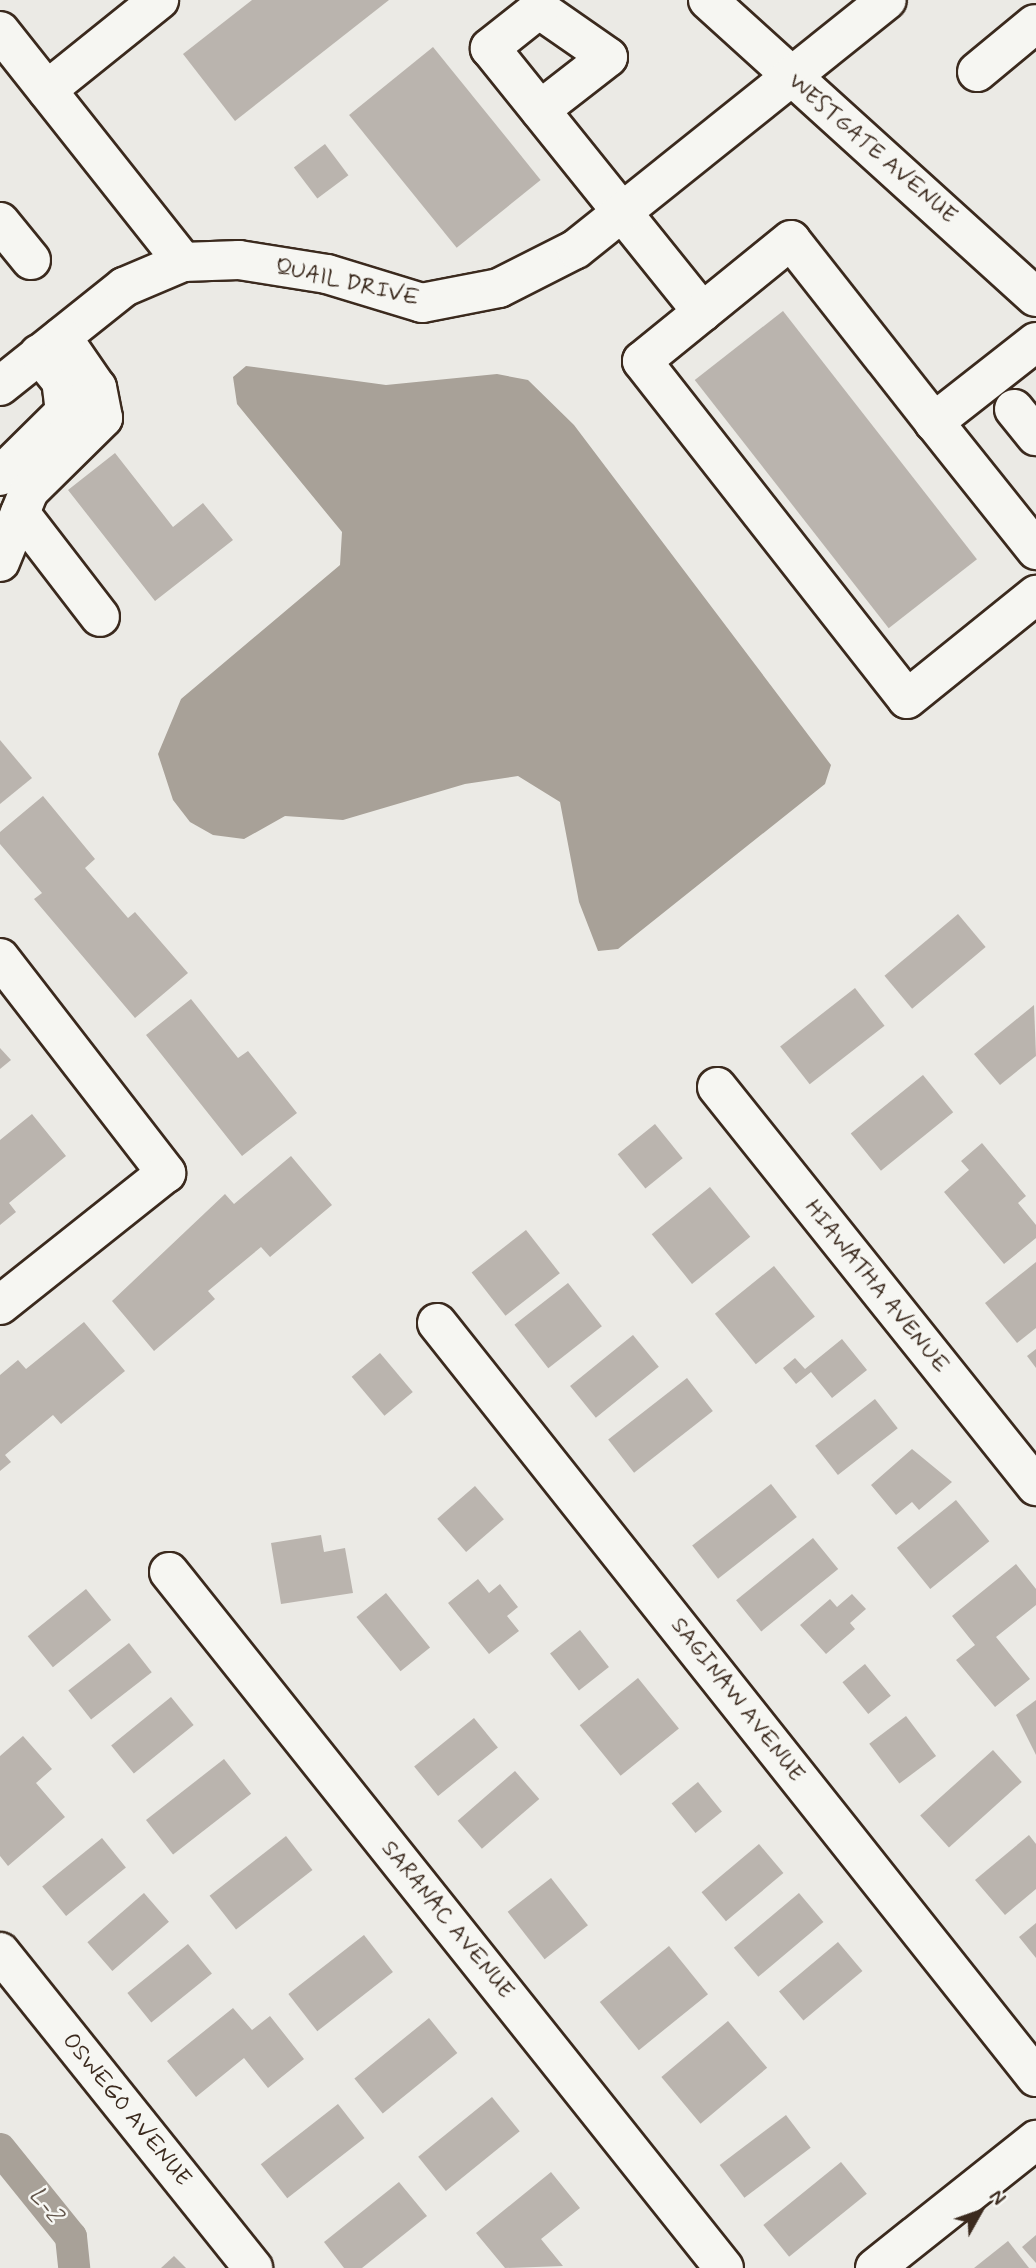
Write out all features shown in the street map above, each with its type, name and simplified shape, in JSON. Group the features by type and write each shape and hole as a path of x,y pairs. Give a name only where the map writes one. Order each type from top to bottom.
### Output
{"street":[{"path":"47,90 159,0"},
{"name":"WESTGATE AVENUE","path":"708,0 789,78 1036,297"},
{"name":"QUAIL DRIVE","path":"0,386 124,287 183,262 239,260 327,274 422,303 499,288 576,249 887,0"},
{"path":"977,72 1036,24"},
{"path":"0,31 183,262"},
{"path":"540,110 702,313"},
{"path":"0,222 31,260"},
{"path":"1036,550 791,240 642,361 907,699 1036,595"},
{"path":"934,422 1036,342"},
{"path":"0,476 65,412 61,381 50,345"},
{"path":"0,562 20,513 43,472 88,439 103,418 97,388 50,345"},
{"path":"20,513 100,617"},
{"path":"0,958 166,1173 0,1305"},
{"name":"HIAWATHA AVENUE","path":"717,1087 1036,1486"},
{"name":"SAGINAW AVENUE","path":"438,1323 1036,2077"},
{"name":"SARANAC AVENUE","path":"169,1572 724,2268"},
{"name":"OSWEGO AVENUE","path":"0,1952 253,2268"},
{"path":"875,2268 1036,2140"}],"shaded area":[{"path":"246,366 386,385 497,374 528,380 574,425 831,765 825,784 618,949 598,951 579,902 560,802 518,776 465,784 343,820 285,816 244,839 213,835 190,822 173,800 158,754 181,699 340,565 342,532 237,404 233,377"}],"building":[{"path":"252,0 389,0 235,121 183,54"},
{"path":"433,47 541,180 457,248 349,115"},
{"path":"325,144 348,175 317,199 294,167"},
{"path":"783,311 977,559 889,628 695,380"},
{"path":"115,453 173,527 203,503 233,540 155,601 68,490"},
{"path":"0,740 32,778 0,804"},
{"path":"43,796 95,859 85,868 128,918 135,912 188,973 135,1018 34,899 42,893 0,844 0,832"},
{"path":"958,914 986,947 912,1009 884,976"},
{"path":"855,988 885,1026 810,1084 780,1046"},
{"path":"191,999 238,1058 248,1051 297,1113 242,1156 146,1035"},
{"path":"1034,1005 1036,1056 1000,1085 974,1054"},
{"path":"0,1048 11,1060 0,1069"},
{"path":"923,1075 953,1112 881,1171 851,1134"},
{"path":"32,1114 66,1156 9,1203 16,1212 0,1225 0,1140"},
{"path":"655,1124 683,1158 645,1188 618,1154"},
{"path":"982,1143 1026,1196 1018,1203 1036,1225 1036,1238 1004,1264 944,1192 969,1170 961,1161"},
{"path":"291,1156 332,1205 270,1257 261,1247 208,1291 215,1299 154,1351 112,1301 225,1194 234,1204"},
{"path":"710,1187 750,1237 692,1284 652,1234"},
{"path":"526,1230 560,1273 505,1316 472,1272"},
{"path":"1036,1262 1036,1328 1017,1343 985,1303"},
{"path":"774,1266 815,1317 756,1364 715,1314"},
{"path":"568,1283 602,1326 548,1368 514,1325"},
{"path":"84,1322 125,1371 61,1424 53,1415 5,1455 11,1462 0,1471 0,1375 18,1360 26,1369"},
{"path":"633,1335 659,1367 596,1418 570,1386"},
{"path":"842,1339 867,1370 832,1398 811,1372 796,1384 783,1368 795,1358 805,1369"},
{"path":"1036,1349 1036,1368 1027,1356"},
{"path":"380,1353 413,1392 384,1416 352,1377"},
{"path":"687,1378 713,1411 634,1473 608,1440"},
{"path":"875,1399 898,1428 838,1475 815,1446"},
{"path":"912,1449 952,1482 919,1510 912,1502 896,1515 871,1485"},
{"path":"771,1484 797,1517 718,1579 692,1546"},
{"path":"475,1486 504,1519 466,1552 437,1519"},
{"path":"956,1500 989,1541 930,1589 897,1548"},
{"path":"321,1535 324,1552 345,1548 353,1593 281,1604 271,1543"},
{"path":"813,1538 838,1569 761,1631 736,1600"},
{"path":"1016,1564 1036,1589 1036,1605 996,1637 1030,1679 995,1707 956,1660 975,1645 952,1616"},
{"path":"478,1579 489,1593 500,1584 518,1607 507,1616 519,1631 489,1654 448,1603"},
{"path":"86,1589 111,1620 53,1667 28,1636"},
{"path":"386,1593 430,1647 401,1671 356,1617"},
{"path":"852,1594 866,1609 850,1623 855,1629 826,1654 800,1625 830,1599 837,1607"},
{"path":"580,1630 609,1667 579,1690 550,1653"},
{"path":"129,1643 152,1672 91,1720 68,1690"},
{"path":"865,1664 891,1696 868,1714 842,1682"},
{"path":"638,1678 679,1729 621,1776 580,1725"},
{"path":"171,1697 194,1725 134,1773 111,1745"},
{"path":"1036,1700 1036,1755 1016,1715"},
{"path":"906,1716 936,1756 899,1784 869,1744"},
{"path":"474,1718 498,1748 438,1796 414,1766"},
{"path":"23,1736 52,1769 36,1783 65,1817 8,1866 0,1856 0,1756"},
{"path":"993,1750 1022,1782 949,1848 920,1816"},
{"path":"224,1759 251,1794 173,1855 146,1820"},
{"path":"515,1771 539,1799 482,1849 458,1821"},
{"path":"698,1782 722,1812 695,1833 672,1803"},
{"path":"1029,1835 1036,1844 1036,1889 1005,1915 975,1880"},
{"path":"286,1836 312,1870 236,1930 210,1896"},
{"path":"102,1838 126,1868 66,1916 42,1886"},
{"path":"759,1844 783,1873 726,1921 702,1892"},
{"path":"551,1878 588,1925 545,1959 508,1912"},
{"path":"144,1893 169,1922 112,1971 87,1942"},
{"path":"799,1893 823,1922 758,1977 734,1948"},
{"path":"1036,1923 1036,1958 1019,1937"},
{"path":"364,1935 393,1972 317,2031 288,1994"},
{"path":"838,1942 862,1971 803,2021 779,1991"},
{"path":"188,1944 212,1974 151,2023 127,1993"},
{"path":"669,1946 708,1994 639,2050 600,2002"},
{"path":"233,2008 252,2030 270,2016 304,2059 268,2088 244,2058 196,2097 167,2061"},
{"path":"429,2018 457,2053 383,2113 354,2078"},
{"path":"728,2021 767,2068 701,2124 661,2077"},
{"path":"492,2097 520,2131 446,2191 418,2157"},
{"path":"338,2104 364,2138 287,2198 261,2164"},
{"path":"786,2115 811,2148 744,2198 720,2165"},
{"path":"841,2162 867,2194 789,2257 763,2225"},
{"path":"551,2172 580,2208 541,2239 563,2266 505,2268 476,2233"},
{"path":"399,2182 427,2216 362,2268 344,2268 324,2242"},
{"path":"1036,2235 1036,2263 1022,2247"},
{"path":"1008,2241 1029,2268 974,2268"},
{"path":"174,2256 186,2268 161,2268"}],"waterway":[{"name":"L-2","path":"0,2149 71,2237 74,2268"}]}
